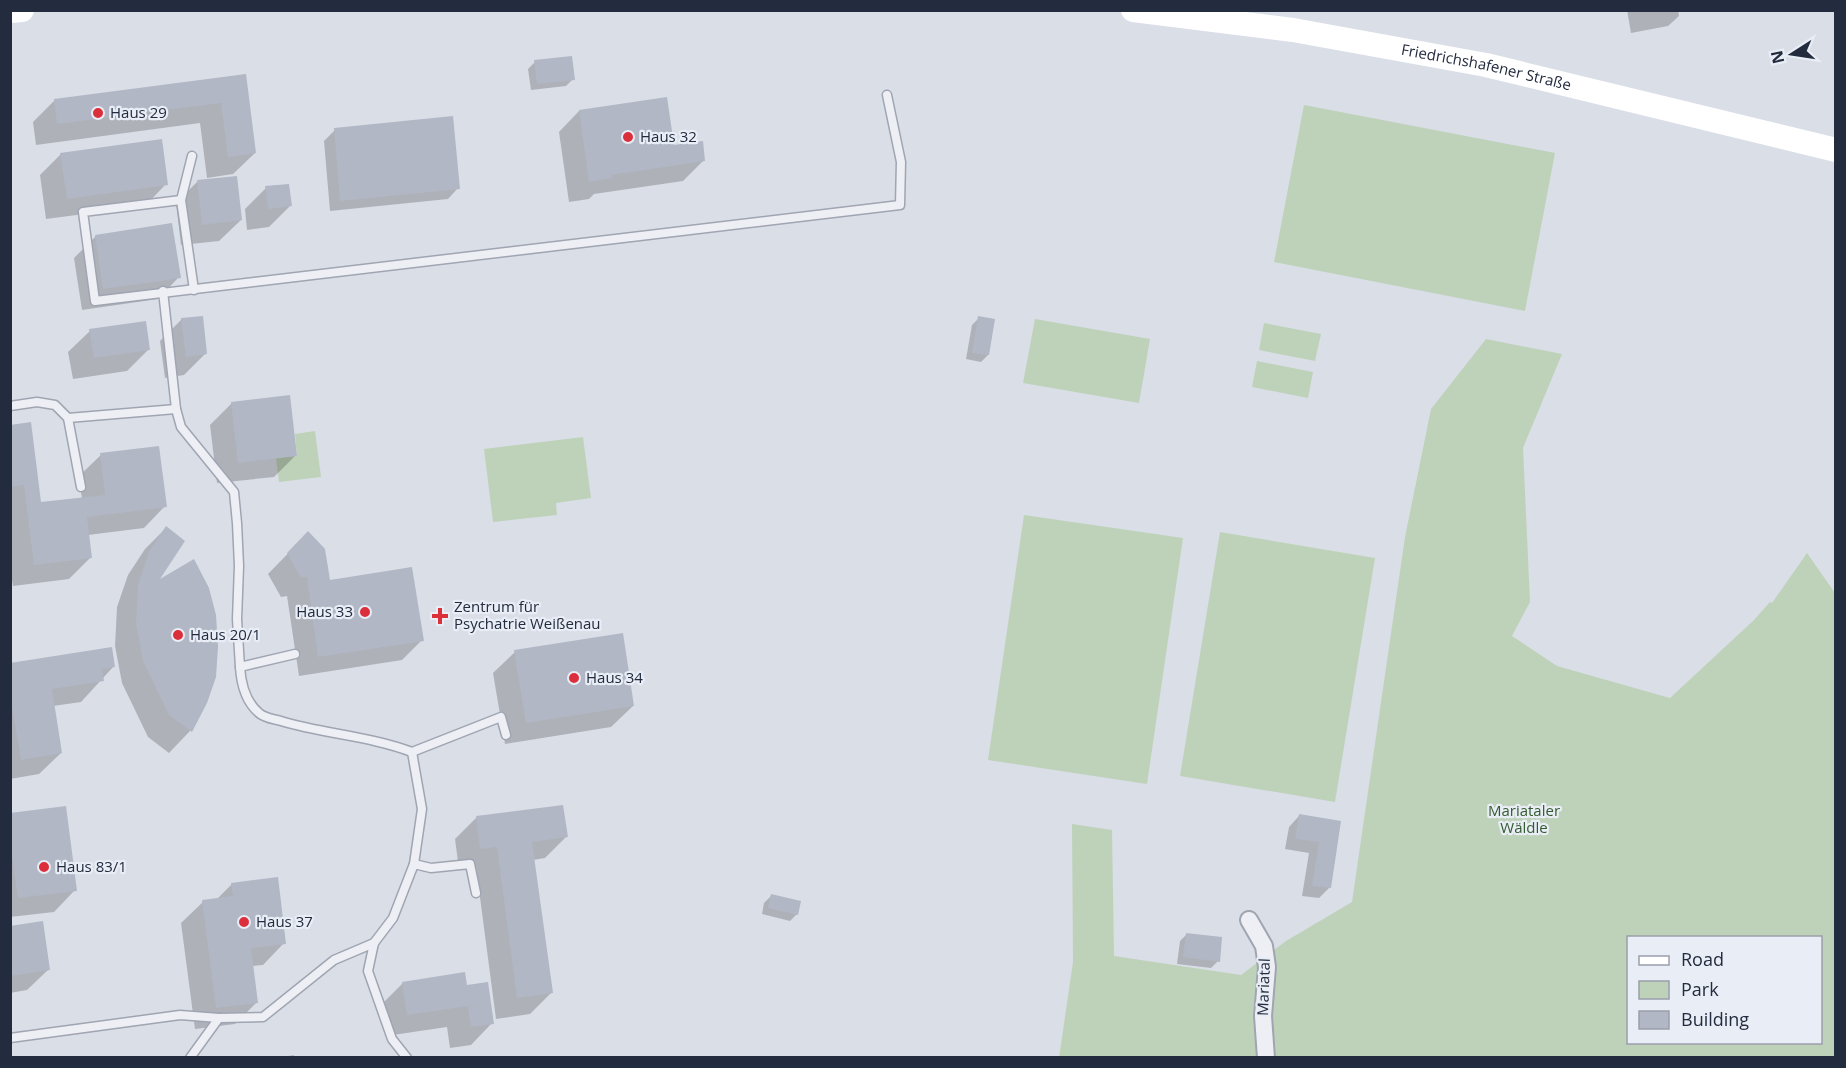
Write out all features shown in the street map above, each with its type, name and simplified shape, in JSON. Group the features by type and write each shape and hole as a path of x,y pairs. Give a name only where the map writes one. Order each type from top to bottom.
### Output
{"main road":[{"path":"10,11 22,10"},
{"name":"Friedrichshafener Straße","path":"1133,10 1293,30 1486,65 1836,150"}],"street":[{"name":"Mariatal","path":"1249,920 1264,946 1267,967 1263,1016 1266,1058"}],"lane":[{"path":"181,200 83,212 95,301 163,291 194,290 900,205 901,162 887,95"},
{"path":"192,156 181,200 194,290"},
{"path":"163,291 176,409 181,427 234,492 239,566 237,619 241,680 248,699 260,715 302,728 389,743 412,752 501,717 506,735"},
{"path":"10,406 37,402 55,405 68,418 81,487"},
{"path":"68,418 176,409"},
{"path":"240,667 296,654"},
{"path":"407,1058 392,1039 368,971 374,943 393,918 414,864 422,809 412,752"},
{"path":"414,864 431,868 470,864 476,893"},
{"path":"10,1038 180,1016 263,1017 334,960 374,943"},
{"path":"190,1058 219,1018"}],"green space":[{"path":"1304,105 1555,153 1525,311 1274,262"},
{"path":"1035,319 1150,339 1139,403 1023,383"},
{"path":"1264,323 1321,334 1315,361 1259,350"},
{"name":"Mariataler Wäldle","path":"1486,339 1562,354 1523,448 1530,602 1512,636 1557,666 1670,698 1754,620 1770,602 1772,603 1807,553 1835,593 1835,1057 1059,1058 1073,962 1072,824 1112,830 1114,956 1241,975 1286,941 1352,902 1405,537 1431,409"},
{"path":"1257,361 1313,372 1308,398 1252,387"},
{"path":"315,431 321,477 279,482 276,458 297,456 295,434"},
{"path":"583,437 591,498 556,503 557,515 493,522 484,449"},
{"path":"1024,515 1183,538 1147,784 988,760"},
{"path":"1220,532 1375,558 1335,802 1180,776"}],"building":[{"path":"572,56 575,80 537,84 534,60"},
{"name":"Haus 29","path":"246,74 256,153 228,157 221,103 57,124 54,99"},
{"name":"Haus 32","path":"667,97 674,145 703,141 705,161 611,175 612,178 589,182 579,110"},
{"path":"453,116 460,189 340,201 334,128"},
{"path":"162,139 168,185 67,199 60,153"},
{"path":"237,176 242,220 202,225 197,180"},
{"path":"289,184 292,206 268,209 265,186"},
{"path":"172,223 181,278 103,289 95,235"},
{"path":"203,316 207,354 186,357 181,318"},
{"path":"978,316 995,319 989,355 972,353"},
{"path":"146,321 150,350 94,358 89,329"},
{"path":"290,395 297,456 238,463 231,402"},
{"path":"31,422 41,502 105,495 100,453 159,446 167,507 87,517 92,558 34,565 24,485 10,487 10,425"},
{"name":"Haus 20/1","path":"166,526 185,541 160,579 194,559 209,588 216,615 218,647 216,677 207,703 192,732 169,715 143,661 136,624 138,585 149,552"},
{"name":"Haus 33","path":"308,531 325,549 330,580 412,567 424,641 318,657 307,577 301,578 287,553"},
{"name":"Haus 34","path":"623,633 634,706 526,723 514,650"},
{"path":"112,647 115,667 102,669 104,681 52,689 62,753 21,760 10,695 10,663"},
{"path":"563,805 568,837 532,842 553,993 517,998 497,847 480,849 476,816"},
{"name":"Haus 83/1","path":"66,806 77,891 18,898 10,842 10,813"},
{"path":"1299,814 1341,821 1331,888 1312,886 1319,842 1295,839"},
{"name":"Haus 37","path":"278,877 286,944 251,948 258,1003 216,1008 202,900 233,896 231,883"},
{"path":"771,894 801,901 798,915 768,908"},
{"path":"43,921 50,970 10,976 10,926"},
{"path":"1186,933 1222,937 1220,962 1183,957"},
{"path":"465,972 467,985 488,982 494,1024 471,1027 468,1006 407,1015 402,982"}],"place":[{"name":"Haus 29","path":"98,113"},
{"name":"Haus 32","path":"628,137"},
{"name":"Haus 33","path":"365,612"},
{"name":"Zentrum für Psychatrie Weißenau","path":"440,616"},
{"name":"Haus 20/1","path":"178,635"},
{"name":"Haus 34","path":"574,678"},
{"name":"Haus 83/1","path":"44,867"},
{"name":"Haus 37","path":"244,922"}]}
